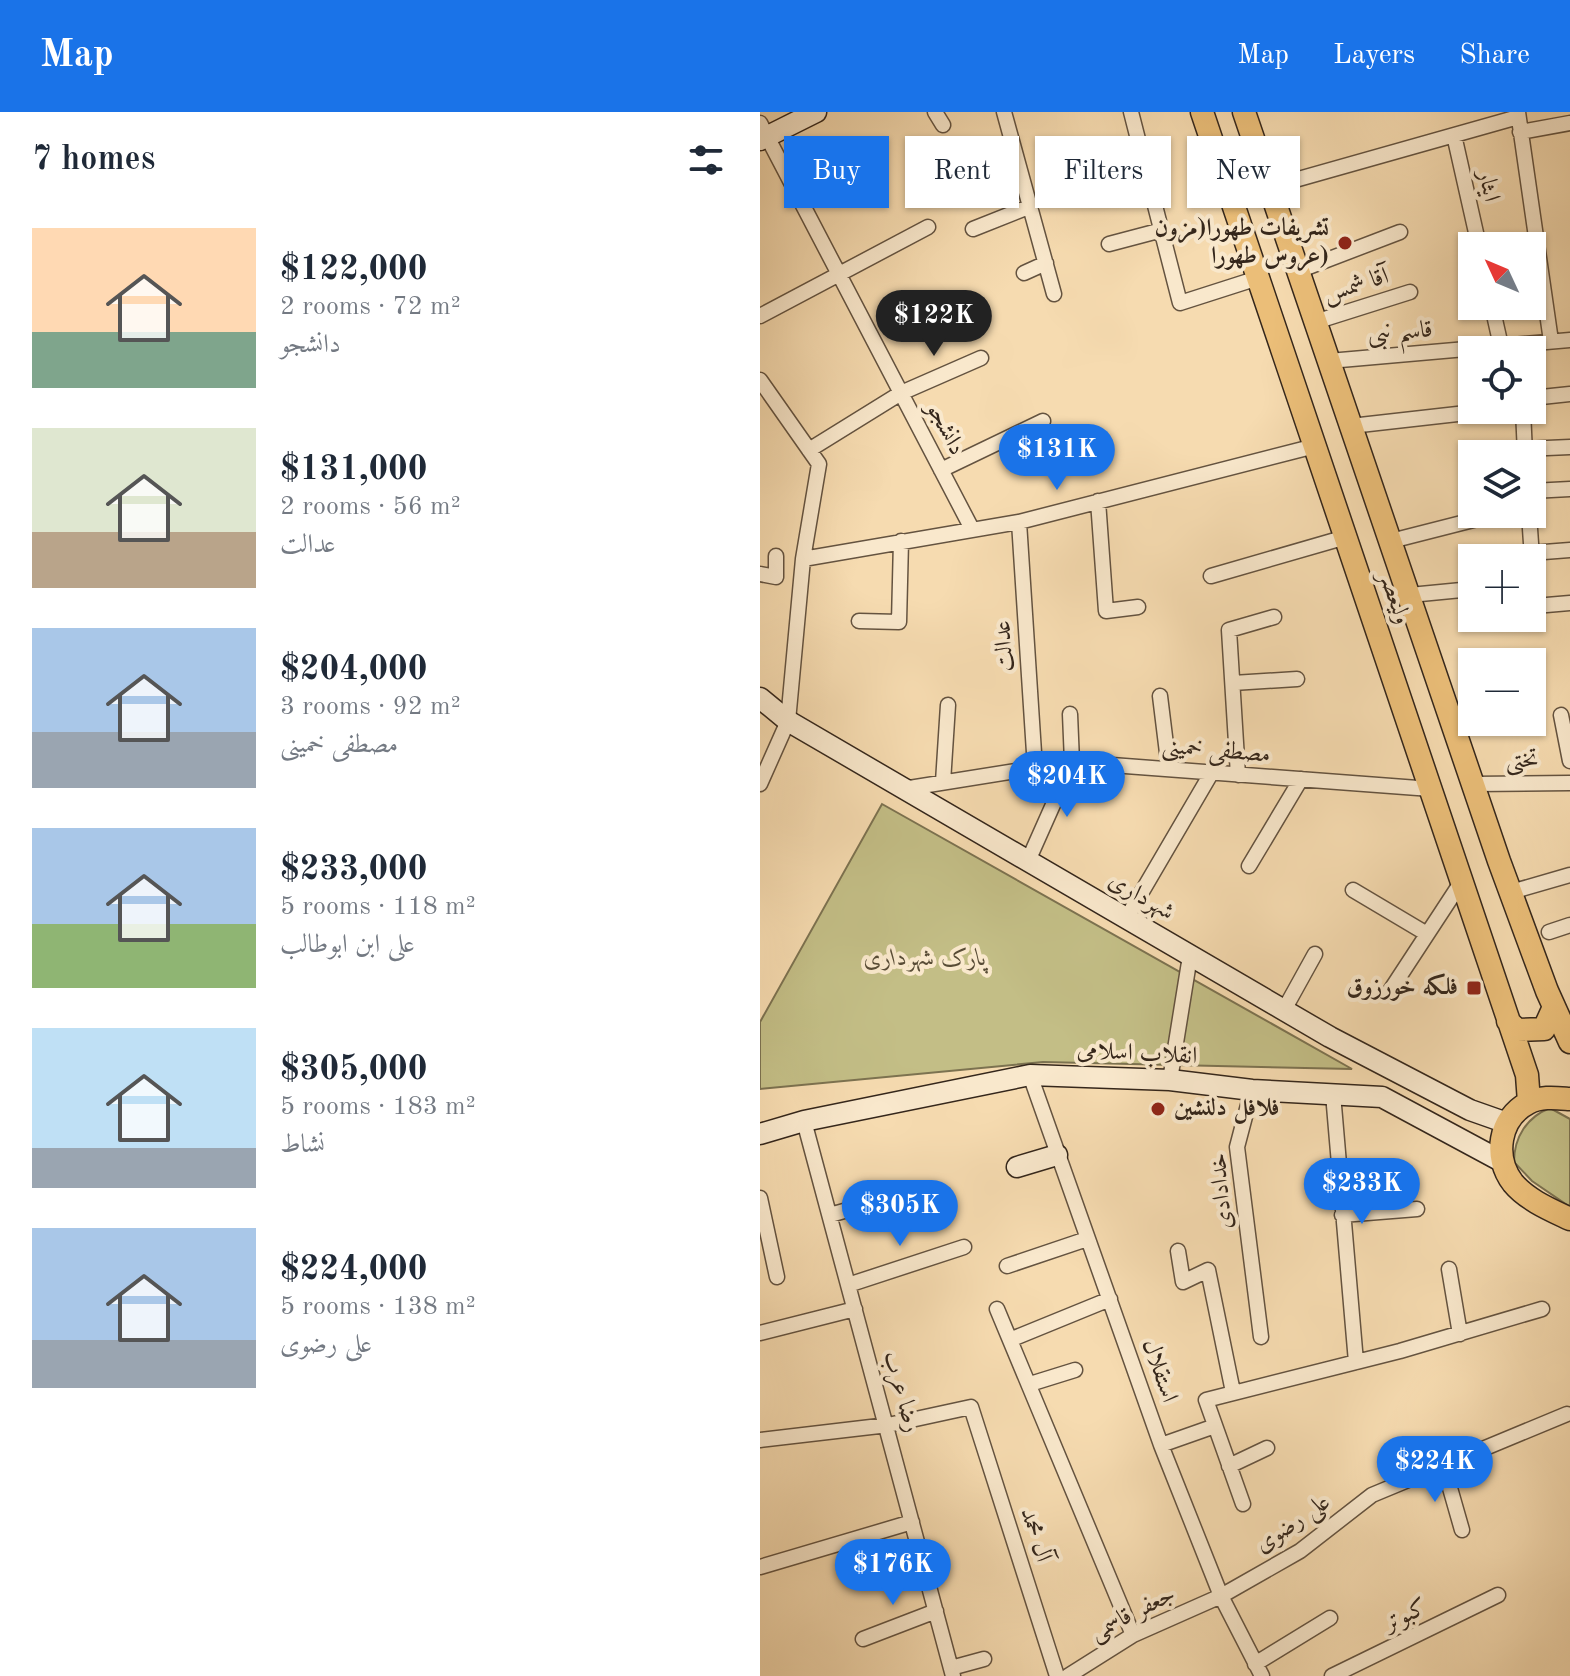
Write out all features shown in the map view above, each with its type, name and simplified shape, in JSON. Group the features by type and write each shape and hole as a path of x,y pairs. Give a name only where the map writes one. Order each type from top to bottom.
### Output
{"main road":[{"path":"762,133 816,112"},
{"name":"ولیعصر","path":"1202,112 1527,1075 1529,1102"},
{"name":"ولیعصر","path":"1244,112 1252,136"},
{"name":"ولیعصر","path":"1277,208 1511,892 1570,1042"},
{"name":"شهرداری","path":"760,698 788,721 902,789 1284,1010 1470,1110 1507,1123"},
{"path":"1508,1021 1517,1030 1544,1029 1554,1007"},
{"name":"انقلاب اسلامی","path":"760,1134 804,1121 1030,1075 1170,1080 1252,1090 1382,1097 1501,1161"},
{"path":"1570,1099 1549,1097 1529,1102 1507,1123 1502,1136 1501,1161 1513,1183 1541,1205 1570,1219"},
{"path":"1017,1167 1057,1155"}],"street":[{"path":"1004,112 1054,294"},
{"path":"1131,112 1180,303 1258,278"},
{"path":"1300,179 1519,120 1570,123"},
{"path":"1519,120 1551,341"},
{"name":"دانشجو","path":"762,133 972,529"},
{"name":"ایثار","path":"1454,135 1476,232"},
{"path":"973,229 1031,206"},
{"path":"760,316 928,227"},
{"path":"1109,244 1162,230"},
{"path":"1298,271 1400,232"},
{"path":"1024,273 1046,263"},
{"name":"آقا شمس","path":"1315,322 1410,292"},
{"name":"قاسم نبی","path":"1546,342 1570,340"},
{"name":"قاسم نبی","path":"1329,361 1458,350"},
{"path":"809,450 901,393 981,358"},
{"path":"760,380 819,464 803,559 788,721 760,784"},
{"path":"1546,397 1570,394"},
{"path":"1351,426 1458,414"},
{"path":"941,470 1043,421"},
{"path":"803,559 1019,522 1315,446"},
{"path":"1546,450 1570,447"},
{"path":"1546,490 1570,489"},
{"path":"1098,501 1106,611 1138,607"},
{"name":"عدالت","path":"1019,522 1035,768"},
{"path":"1391,541 1458,524"},
{"path":"1211,576 1346,537"},
{"path":"859,621 899,622 901,541"},
{"path":"1546,555 1570,550"},
{"path":"760,574 776,577 776,556"},
{"path":"1410,595 1458,590"},
{"path":"1546,605 1570,603"},
{"path":"1238,775 1230,627 1274,617"},
{"path":"1233,683 1297,679"},
{"path":"1160,696 1169,769"},
{"path":"943,782 948,705"},
{"path":"1028,861 1072,762 1070,714"},
{"path":"1561,715 1570,761"},
{"name":"مصطفی خمینی","path":"902,789 1072,762 1431,789"},
{"path":"1126,919 1212,772"},
{"path":"1249,866 1301,779"},
{"name":"تختی","path":"1474,784 1570,783"},
{"path":"1511,892 1570,875"},
{"path":"1388,994 1462,881"},
{"path":"1353,890 1427,934"},
{"path":"1549,932 1570,925"},
{"path":"1284,1010 1315,954"},
{"path":"1170,1080 1190,956"},
{"name":"استقلال","path":"1030,1075 1161,1445 1221,1596 1258,1670"},
{"name":"خدادادی","path":"1252,1090 1237,1147 1261,1337"},
{"path":"1333,1094 1356,1362"},
{"name":"رضا عرب","path":"804,1121 952,1672"},
{"path":"760,1198 777,1277"},
{"path":"830,1215 886,1199"},
{"path":"1342,1215 1417,1209"},
{"path":"1007,1266 1087,1239"},
{"path":"848,1285 964,1247"},
{"path":"1178,1251 1183,1282 1208,1270 1233,1392"},
{"path":"1449,1269 1460,1334"},
{"path":"1012,1339 1110,1299"},
{"path":"760,1333 855,1309"},
{"path":"997,1309 1133,1635"},
{"path":"1243,1504 1206,1400 1460,1334 1542,1309"},
{"path":"1030,1384 1075,1370"},
{"name":"آل محمد","path":"888,1425 971,1407 1057,1676"},
{"name":"علی رضوی","path":"1221,1596 1300,1551 1372,1495 1567,1414"},
{"path":"760,1440 888,1425"},
{"path":"1161,1445 1215,1426"},
{"path":"1229,1466 1267,1448"},
{"path":"1444,1467 1462,1530"},
{"path":"760,1567 912,1522"},
{"name":"کبوتر","path":"1332,1676 1498,1595"},
{"name":"جعفر قاسمی","path":"1068,1676 1133,1635 1221,1596"},
{"path":"863,1639 936,1611"},
{"path":"1258,1670 1330,1618"},
{"path":"952,1672 984,1659"}],"green space":[{"name":"پارک شهرداری","path":"882,804 1352,1069 1043,1062 760,1089 760,1022"},
{"path":"1550,1108 1570,1119 1570,1207 1532,1181 1514,1162 1516,1144 1523,1129"}],"place":[{"name":"تشریفات طهورا(مزون عروس طهورا)","path":"1345,243"},
{"name":"فلکه خورزوق","path":"1474,988"},
{"name":"فلافل دلنشین","path":"1158,1109"}]}
